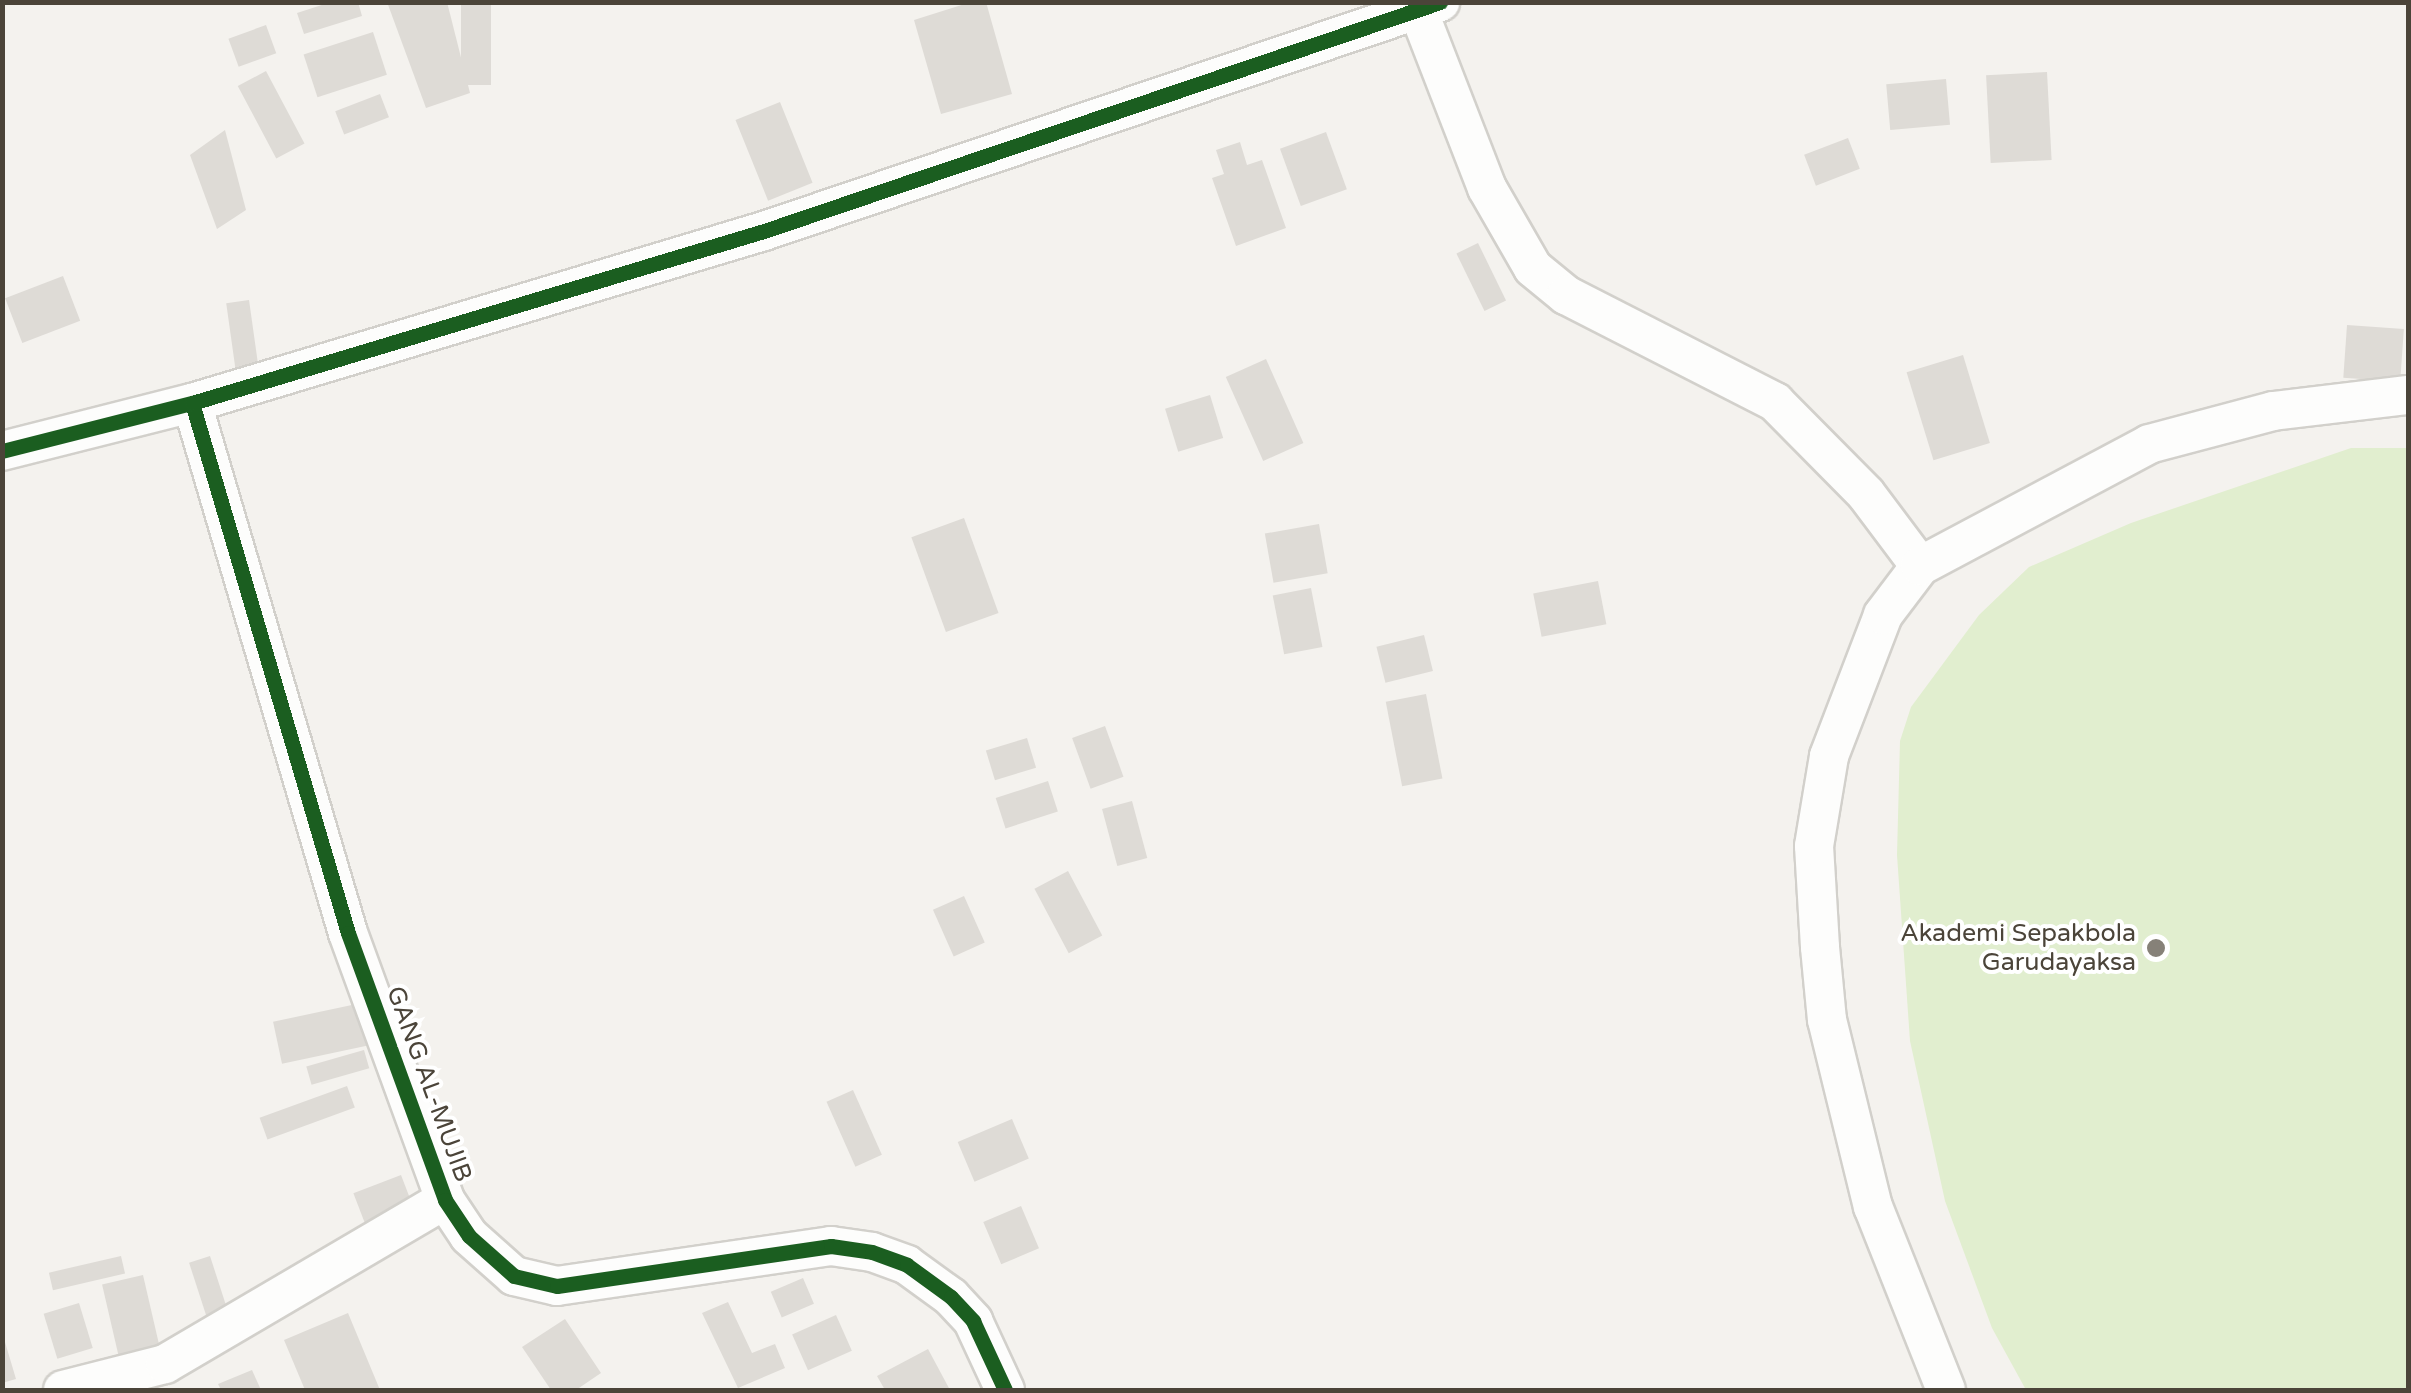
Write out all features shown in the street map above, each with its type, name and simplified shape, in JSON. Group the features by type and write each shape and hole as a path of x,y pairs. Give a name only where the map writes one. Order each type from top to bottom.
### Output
{"street":[{"path":"2,451 192,403 764,231 1429,6 1487,188 1533,268 1566,295 1775,402 1866,494 1920,566"},
{"path":"1946,1390 1873,1208 1827,1020 1814,846 1829,756 1883,615 1920,566 2149,444 2273,411 2408,395"},
{"name":"GANG AL-MUJIB","path":"192,403 348,933 445,1200 482,1250 514,1276 540,1285 831,1246 872,1252 907,1265 951,1297 973,1320 1005,1390"},
{"path":"63,1390 165,1364 445,1200"}],"green space":[{"name":"Akademi Sepakbola Garudayaksa","path":"2351,448 2408,448 2408,1390 2026,1390 1992,1328 1945,1201 1910,1041 1897,855 1900,741 1911,707 1979,615 2029,567 2131,523"}],"building":[{"path":"331,2 358,2 362,16 304,34 297,13"},
{"path":"387,2 447,2 470,93 426,108"},
{"path":"461,2 491,2 491,85 461,85"},
{"path":"971,2 986,2 1012,94 941,114 914,20"},
{"path":"266,25 276,53 239,67 228,39"},
{"path":"373,32 387,75 317,97 304,55"},
{"path":"266,71 304,143 276,158 238,86"},
{"path":"2047,72 2052,160 1991,163 1986,75"},
{"path":"1946,79 1950,125 1890,130 1886,84"},
{"path":"380,94 389,117 344,135 335,111"},
{"path":"780,102 813,183 768,201 735,120"},
{"path":"225,130 246,210 217,229 190,155"},
{"path":"1326,132 1347,189 1301,206 1280,149"},
{"path":"1848,138 1860,169 1816,186 1804,155"},
{"path":"1240,142 1247,165 1262,160 1286,228 1236,246 1212,178 1224,174 1216,150"},
{"path":"1478,243 1506,301 1484,311 1456,254"},
{"path":"63,276 80,321 22,343 5,298"},
{"path":"249,300 259,368 236,372 226,303"},
{"path":"2347,325 2404,329 2400,382 2343,378"},
{"path":"1963,355 1990,443 1933,460 1907,372"},
{"path":"1266,359 1303,443 1263,461 1226,377"},
{"path":"1210,395 1223,438 1178,452 1165,409"},
{"path":"964,518 999,613 946,632 911,537"},
{"path":"1319,524 1328,573 1274,583 1265,534"},
{"path":"1598,581 1606,624 1542,637 1533,594"},
{"path":"1311,588 1322,647 1284,654 1273,595"},
{"path":"1424,635 1433,671 1385,683 1376,647"},
{"path":"1426,694 1442,778 1402,786 1386,702"},
{"path":"1105,726 1123,777 1091,789 1072,738"},
{"path":"1027,738 1036,768 995,780 986,751"},
{"path":"1048,781 1058,811 1006,828 996,798"},
{"path":"1132,801 1147,858 1117,866 1102,809"},
{"path":"1068,871 1102,935 1069,953 1034,889"},
{"path":"964,896 985,943 954,956 933,910"},
{"path":"366,1002 375,1044 282,1064 273,1022"},
{"path":"364,1050 369,1068 312,1085 306,1067"},
{"path":"347,1086 355,1108 267,1139 260,1118"},
{"path":"853,1090 882,1155 855,1167 827,1102"},
{"path":"1012,1119 1029,1159 974,1182 958,1142"},
{"path":"401,1175 413,1206 365,1224 353,1193"},
{"path":"1021,1206 1039,1248 1001,1264 983,1222"},
{"path":"121,1256 125,1274 53,1290 49,1273"},
{"path":"210,1256 229,1316 209,1323 189,1263"},
{"path":"143,1275 162,1356 121,1365 102,1284"},
{"path":"803,1278 814,1304 782,1317 771,1292"},
{"path":"728,1302 752,1353 775,1344 785,1368 738,1388 702,1313"},
{"path":"79,1303 93,1348 57,1359 44,1314"},
{"path":"348,1313 380,1390 305,1390 284,1340"},
{"path":"836,1315 852,1351 808,1370 792,1335"},
{"path":"565,1319 601,1373 576,1390 551,1390 522,1347"},
{"path":"2,1332 16,1379 2,1383"},
{"path":"928,1349 950,1390 885,1390 877,1376"},
{"path":"252,1370 261,1390 221,1390 218,1384"}],"cycle path":[{"path":"2,451 192,403 764,231 1440,2"},
{"path":"192,403 348,933 445,1200 469,1236 514,1276 557,1286 831,1246 872,1252 907,1265 951,1297 973,1321 1005,1390"}],"place":[{"name":"Akademi Sepakbola Garudayaksa","path":"2156,948"}]}
